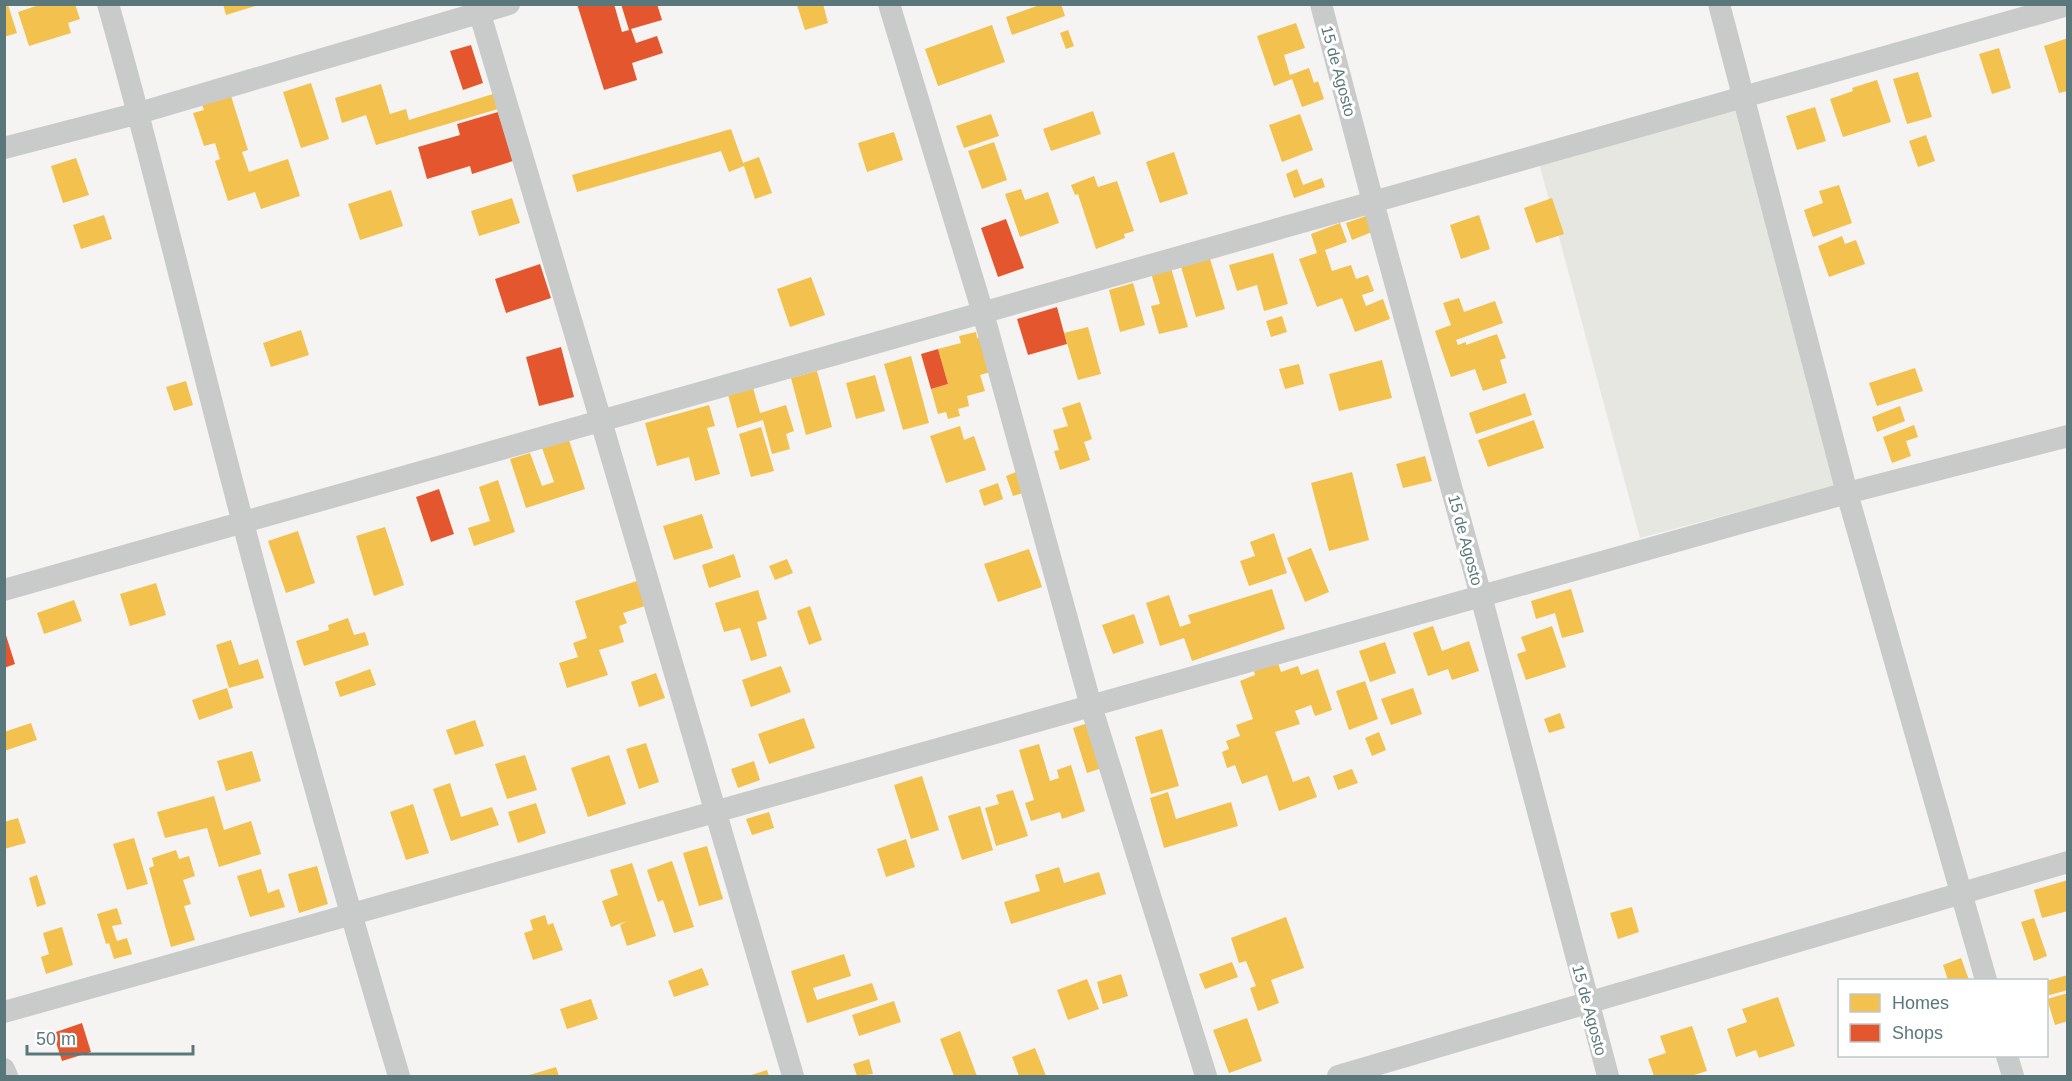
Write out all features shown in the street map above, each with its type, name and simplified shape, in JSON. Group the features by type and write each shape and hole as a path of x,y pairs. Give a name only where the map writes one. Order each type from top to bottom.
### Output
{"street":[{"path":"108,4 139,113 243,523 351,914 399,1077"},
{"path":"4,148 139,113 478,9 509,4"},
{"path":"889,4 983,313 1091,706 1206,1077"},
{"name":"15 de Agosto","path":"1322,4 1608,1077"},
{"path":"1719,4 1745,96 1847,493 1985,979"},
{"path":"4,590 2067,5"},
{"path":"478,9 793,1077"},
{"path":"4,1012 1847,493 2067,436"},
{"path":"1338,1077 2067,862"},
{"path":"2007,1057 2013,1077"},
{"path":"4,1069 7,1077"}],"shaded area":[{"path":"1743,108 1839,485 1640,538 1539,163"}],"building: Homes":[{"path":"42,4 75,4 80,19 68,23 71,33 29,46 18,12"},
{"path":"223,4 258,4 258,5 226,15"},
{"path":"823,4 828,23 805,30 797,5"},
{"path":"1042,4 1061,4 1065,16 1012,35 1006,17"},
{"path":"8,5 17,33 4,37 4,7"},
{"path":"1296,23 1305,48 1284,55 1290,75 1309,68 1314,83 1318,81 1324,99 1302,107 1292,79 1274,86 1257,36"},
{"path":"992,25 1005,62 938,86 925,49"},
{"path":"1068,30 1074,46 1066,49 1060,33"},
{"path":"2068,38 2068,91 2059,93 2044,46"},
{"path":"1999,48 2011,88 1992,94 1979,54"},
{"path":"1918,72 1932,117 1907,124 1893,79"},
{"path":"1877,80 1891,122 1843,137 1830,99 1853,91 1852,88"},
{"path":"311,83 329,139 301,148 283,92"},
{"path":"381,84 390,114 406,109 409,120 493,94 498,109 376,145 366,115 342,123 335,98"},
{"path":"231,96 248,150 242,152 249,172 288,159 300,196 261,209 255,192 228,201 215,161 220,159 215,143 204,146 193,113 204,110 202,105"},
{"path":"1815,107 1826,141 1797,150 1786,116"},
{"path":"1093,111 1101,134 1051,151 1043,129"},
{"path":"991,114 999,136 964,148 956,126"},
{"path":"1300,114 1313,150 1282,162 1269,125"},
{"path":"731,129 743,163 759,157 772,193 755,199 744,166 729,172 721,151 577,192 572,175"},
{"path":"894,132 903,160 867,172 858,143"},
{"path":"1926,135 1935,161 1918,167 1909,141"},
{"path":"994,142 1007,180 982,189 968,151"},
{"path":"1174,152 1188,194 1160,203 1146,162"},
{"path":"76,158 89,195 63,203 51,166"},
{"path":"1297,169 1303,185 1322,178 1325,187 1294,198 1286,174"},
{"path":"1094,176 1098,187 1117,181 1134,231 1124,234 1125,238 1096,249 1078,194 1075,195 1071,185"},
{"path":"1839,185 1852,223 1813,237 1804,210 1823,203 1819,191"},
{"path":"1021,189 1025,200 1048,192 1059,223 1020,237 1005,194"},
{"path":"391,190 403,226 360,240 348,204"},
{"path":"512,198 520,223 479,236 471,211"},
{"path":"1552,198 1564,234 1536,243 1524,208"},
{"path":"104,215 112,239 81,249 73,225"},
{"path":"1479,215 1490,249 1461,259 1450,225"},
{"path":"1366,216 1372,232 1352,240 1346,223"},
{"path":"1340,223 1347,242 1325,250 1332,271 1351,265 1356,279 1368,275 1374,291 1362,295 1366,306 1383,299 1390,319 1355,332 1342,298 1317,307 1299,259 1317,253 1311,234"},
{"path":"1842,236 1845,244 1856,240 1865,264 1829,277 1818,246"},
{"path":"1208,252 1225,309 1196,317 1179,260"},
{"path":"1273,253 1288,304 1264,311 1257,285 1237,291 1229,265"},
{"path":"1171,268 1188,327 1159,334 1151,306 1160,304 1151,273"},
{"path":"811,277 825,315 790,327 777,289"},
{"path":"1133,283 1145,325 1120,332 1109,290"},
{"path":"1459,298 1464,312 1495,301 1503,323 1456,340 1458,345 1466,342 1466,345 1497,334 1506,358 1500,360 1507,383 1483,391 1475,369 1451,377 1435,331 1451,325 1443,303"},
{"path":"1282,316 1287,332 1271,337 1266,321"},
{"path":"1088,327 1101,374 1078,380 1064,333"},
{"path":"301,330 309,355 271,367 263,343"},
{"path":"976,332 977,338 987,335 997,370 980,375 985,391 967,396 969,406 958,409 960,416 948,419 946,412 938,414 931,389 948,384 938,349 961,343 959,336"},
{"path":"911,356 929,423 903,430 884,364"},
{"path":"1382,360 1392,398 1339,411 1329,374"},
{"path":"1299,364 1304,384 1285,389 1279,369"},
{"path":"1915,368 1923,391 1877,406 1869,383"},
{"path":"817,371 832,427 806,435 791,378"},
{"path":"875,375 885,411 856,419 846,383"},
{"path":"186,381 193,405 174,411 166,387"},
{"path":"752,384 760,413 786,405 794,431 786,434 790,449 772,454 763,420 737,428 727,391"},
{"path":"1525,393 1532,415 1476,434 1469,413"},
{"path":"1080,402 1092,439 1084,442 1090,460 1060,470 1054,451 1059,450 1053,430 1068,426 1062,408"},
{"path":"709,405 715,426 707,428 720,474 695,481 689,457 657,466 645,423"},
{"path":"1900,406 1905,421 1877,432 1872,417"},
{"path":"1534,420 1544,448 1488,467 1478,440"},
{"path":"1914,425 1918,437 1906,441 1911,456 1892,463 1883,437"},
{"path":"960,426 964,440 974,436 986,470 946,483 930,436"},
{"path":"761,427 774,471 751,477 739,434"},
{"path":"569,440 585,489 526,508 510,459 530,453 542,486 554,482 542,448"},
{"path":"1425,456 1432,481 1403,488 1396,464"},
{"path":"1016,472 1023,493 1013,496 1006,476"},
{"path":"1352,472 1369,540 1329,551 1311,483"},
{"path":"498,480 515,532 474,546 468,528 490,521 479,487"},
{"path":"998,483 1003,499 984,506 979,490"},
{"path":"702,514 713,548 674,560 663,526"},
{"path":"385,527 404,585 374,596 356,536"},
{"path":"298,531 315,583 286,593 268,541"},
{"path":"1274,533 1287,573 1249,586 1240,561 1255,556 1250,542"},
{"path":"1311,548 1329,592 1305,602 1287,558"},
{"path":"1029,549 1042,587 998,602 984,564"},
{"path":"734,554 741,577 709,588 702,565"},
{"path":"787,559 793,573 775,580 769,566"},
{"path":"637,581 645,606 623,613 627,623 619,626 624,642 599,650 608,675 567,688 559,663 578,657 573,643 587,638 575,601"},
{"path":"156,583 166,615 130,626 120,594"},
{"path":"1272,589 1285,629 1192,661 1184,638 1160,646 1146,603 1169,595 1180,627 1191,623 1188,615"},
{"path":"1571,589 1584,632 1562,638 1555,613 1536,619 1531,601"},
{"path":"758,590 767,619 757,622 767,656 751,661 740,628 724,632 715,603"},
{"path":"74,600 82,621 44,634 37,613"},
{"path":"810,606 822,640 809,645 797,611"},
{"path":"1134,614 1144,643 1113,654 1102,625"},
{"path":"348,618 354,635 365,632 369,645 304,666 296,641 329,630 328,625"},
{"path":"1433,626 1442,651 1469,641 1479,671 1452,680 1448,669 1428,676 1413,633"},
{"path":"1552,626 1566,667 1526,680 1517,654 1526,651 1521,637"},
{"path":"231,640 239,665 258,659 264,678 229,688 216,645"},
{"path":"1385,642 1396,673 1370,682 1359,651"},
{"path":"1278,663 1281,672 1298,666 1301,675 1318,669 1332,710 1315,716 1311,705 1295,711 1300,724 1275,732 1293,782 1309,776 1317,797 1279,811 1267,775 1242,784 1235,765 1227,768 1222,752 1229,749 1226,741 1240,736 1236,725 1253,719 1240,681 1255,675 1254,671"},
{"path":"781,666 791,692 751,707 742,680"},
{"path":"370,669 376,685 340,697 335,682"},
{"path":"656,673 665,698 639,707 631,682"},
{"path":"1365,681 1378,719 1349,730 1336,691"},
{"path":"227,688 233,708 199,720 192,700"},
{"path":"1413,688 1422,714 1391,725 1381,699"},
{"path":"1560,713 1565,728 1549,733 1544,719"},
{"path":"804,718 815,748 769,764 758,734"},
{"path":"475,720 484,746 455,755 446,730"},
{"path":"31,723 37,740 4,751 4,732"},
{"path":"1088,723 1102,768 1087,773 1073,728"},
{"path":"1162,729 1179,786 1151,794 1135,737"},
{"path":"1379,732 1386,750 1372,756 1365,738"},
{"path":"646,743 659,782 639,789 626,749"},
{"path":"1039,744 1050,781 1059,778 1057,770 1071,765 1085,811 1062,819 1060,812 1031,821 1025,803 1034,800 1019,750"},
{"path":"252,751 261,781 226,791 217,761"},
{"path":"525,755 537,790 507,799 495,764"},
{"path":"609,755 626,804 588,817 571,768"},
{"path":"754,761 760,780 738,788 731,769"},
{"path":"1352,769 1358,783 1338,790 1333,776"},
{"path":"922,776 939,830 911,839 894,785"},
{"path":"450,783 461,817 492,807 499,825 451,841 433,789"},
{"path":"1013,790 1028,836 996,846 985,808 999,804 996,795"},
{"path":"1168,792 1176,819 1231,802 1238,826 1164,848 1150,798"},
{"path":"214,796 224,830 251,821 261,854 219,867 207,828 165,838 157,812"},
{"path":"536,803 546,833 518,843 508,812"},
{"path":"413,804 429,853 406,860 390,812"},
{"path":"980,806 993,850 962,860 948,816"},
{"path":"769,812 774,828 752,835 746,819"},
{"path":"18,818 26,843 4,849 4,822"},
{"path":"134,838 148,884 127,890 113,844"},
{"path":"906,839 915,867 886,877 877,849"},
{"path":"707,846 723,899 699,906 683,853"},
{"path":"176,850 179,859 189,856 195,876 183,880 191,904 184,906 195,940 171,947 149,868 154,866 152,858"},
{"path":"672,861 694,927 674,933 663,900 658,902 647,870"},
{"path":"632,863 656,936 627,946 620,925 627,921 611,927 602,901 618,895 610,870"},
{"path":"317,866 328,904 299,913 288,874"},
{"path":"1059,867 1064,883 1099,872 1106,894 1011,924 1004,902 1040,891 1035,875"},
{"path":"261,869 268,893 279,889 285,907 250,917 237,876"},
{"path":"37,875 46,904 37,907 29,878"},
{"path":"2068,880 2068,911 2042,918 2034,890"},
{"path":"1632,907 1639,932 1618,939 1610,913"},
{"path":"117,908 122,924 112,926 117,941 127,938 132,954 114,959 109,943 106,944 97,914"},
{"path":"545,915 548,925 553,923 563,950 533,960 524,933 533,930 530,920"},
{"path":"1286,917 1304,968 1271,980 1279,1003 1258,1011 1250,988 1256,986 1246,961 1239,963 1231,938"},
{"path":"2034,918 2047,956 2034,961 2021,922"},
{"path":"62,927 73,965 46,974 41,957 49,954 43,933"},
{"path":"844,954 851,976 813,988 817,1000 872,983 878,1000 807,1023 791,971"},
{"path":"1961,958 1969,979 1948,979 1943,965"},
{"path":"1232,962 1238,977 1205,989 1199,974"},
{"path":"702,968 709,985 674,997 668,981"},
{"path":"1121,974 1128,996 1103,1004 1097,982"},
{"path":"2068,975 2068,990 2048,995 2048,980"},
{"path":"1087,979 1099,1009 1068,1020 1057,990"},
{"path":"2068,993 2068,1021 2055,1025 2048,999"},
{"path":"1778,997 1795,1046 1759,1058 1756,1050 1736,1057 1727,1029 1747,1022 1742,1009"},
{"path":"591,999 598,1019 567,1029 560,1009"},
{"path":"894,1001 901,1022 859,1036 852,1015"},
{"path":"1247,1018 1262,1061 1229,1073 1213,1030"},
{"path":"1692,1026 1707,1071 1691,1076 1654,1076 1648,1059 1666,1053 1660,1036"},
{"path":"960,1031 977,1076 954,1076 940,1039"},
{"path":"1035,1048 1046,1076 1019,1076 1012,1057"},
{"path":"869,1059 873,1074 857,1076 853,1064"},
{"path":"556,1067 559,1076 526,1076"},
{"path":"767,1070 769,1076 748,1076"}],"building: Shops":[{"path":"577,4 614,4 622,32 629,30 621,4 657,4 662,20 631,29 636,43 657,36 663,53 632,63 637,80 604,90"},
{"path":"471,45 483,83 463,90 450,51"},
{"path":"498,112 513,161 472,174 470,166 427,179 418,147 460,135 457,124"},
{"path":"1006,219 1024,268 998,277 981,228"},
{"path":"540,264 551,298 506,313 495,279"},
{"path":"1057,307 1067,344 1028,355 1017,319"},
{"path":"561,347 574,397 539,406 526,357"},
{"path":"938,349 948,384 931,389 921,354"},
{"path":"439,489 454,534 431,542 416,497"},
{"path":"4,629 15,664 4,668"},
{"path":"82,1023 91,1052 62,1061 53,1033"}]}
